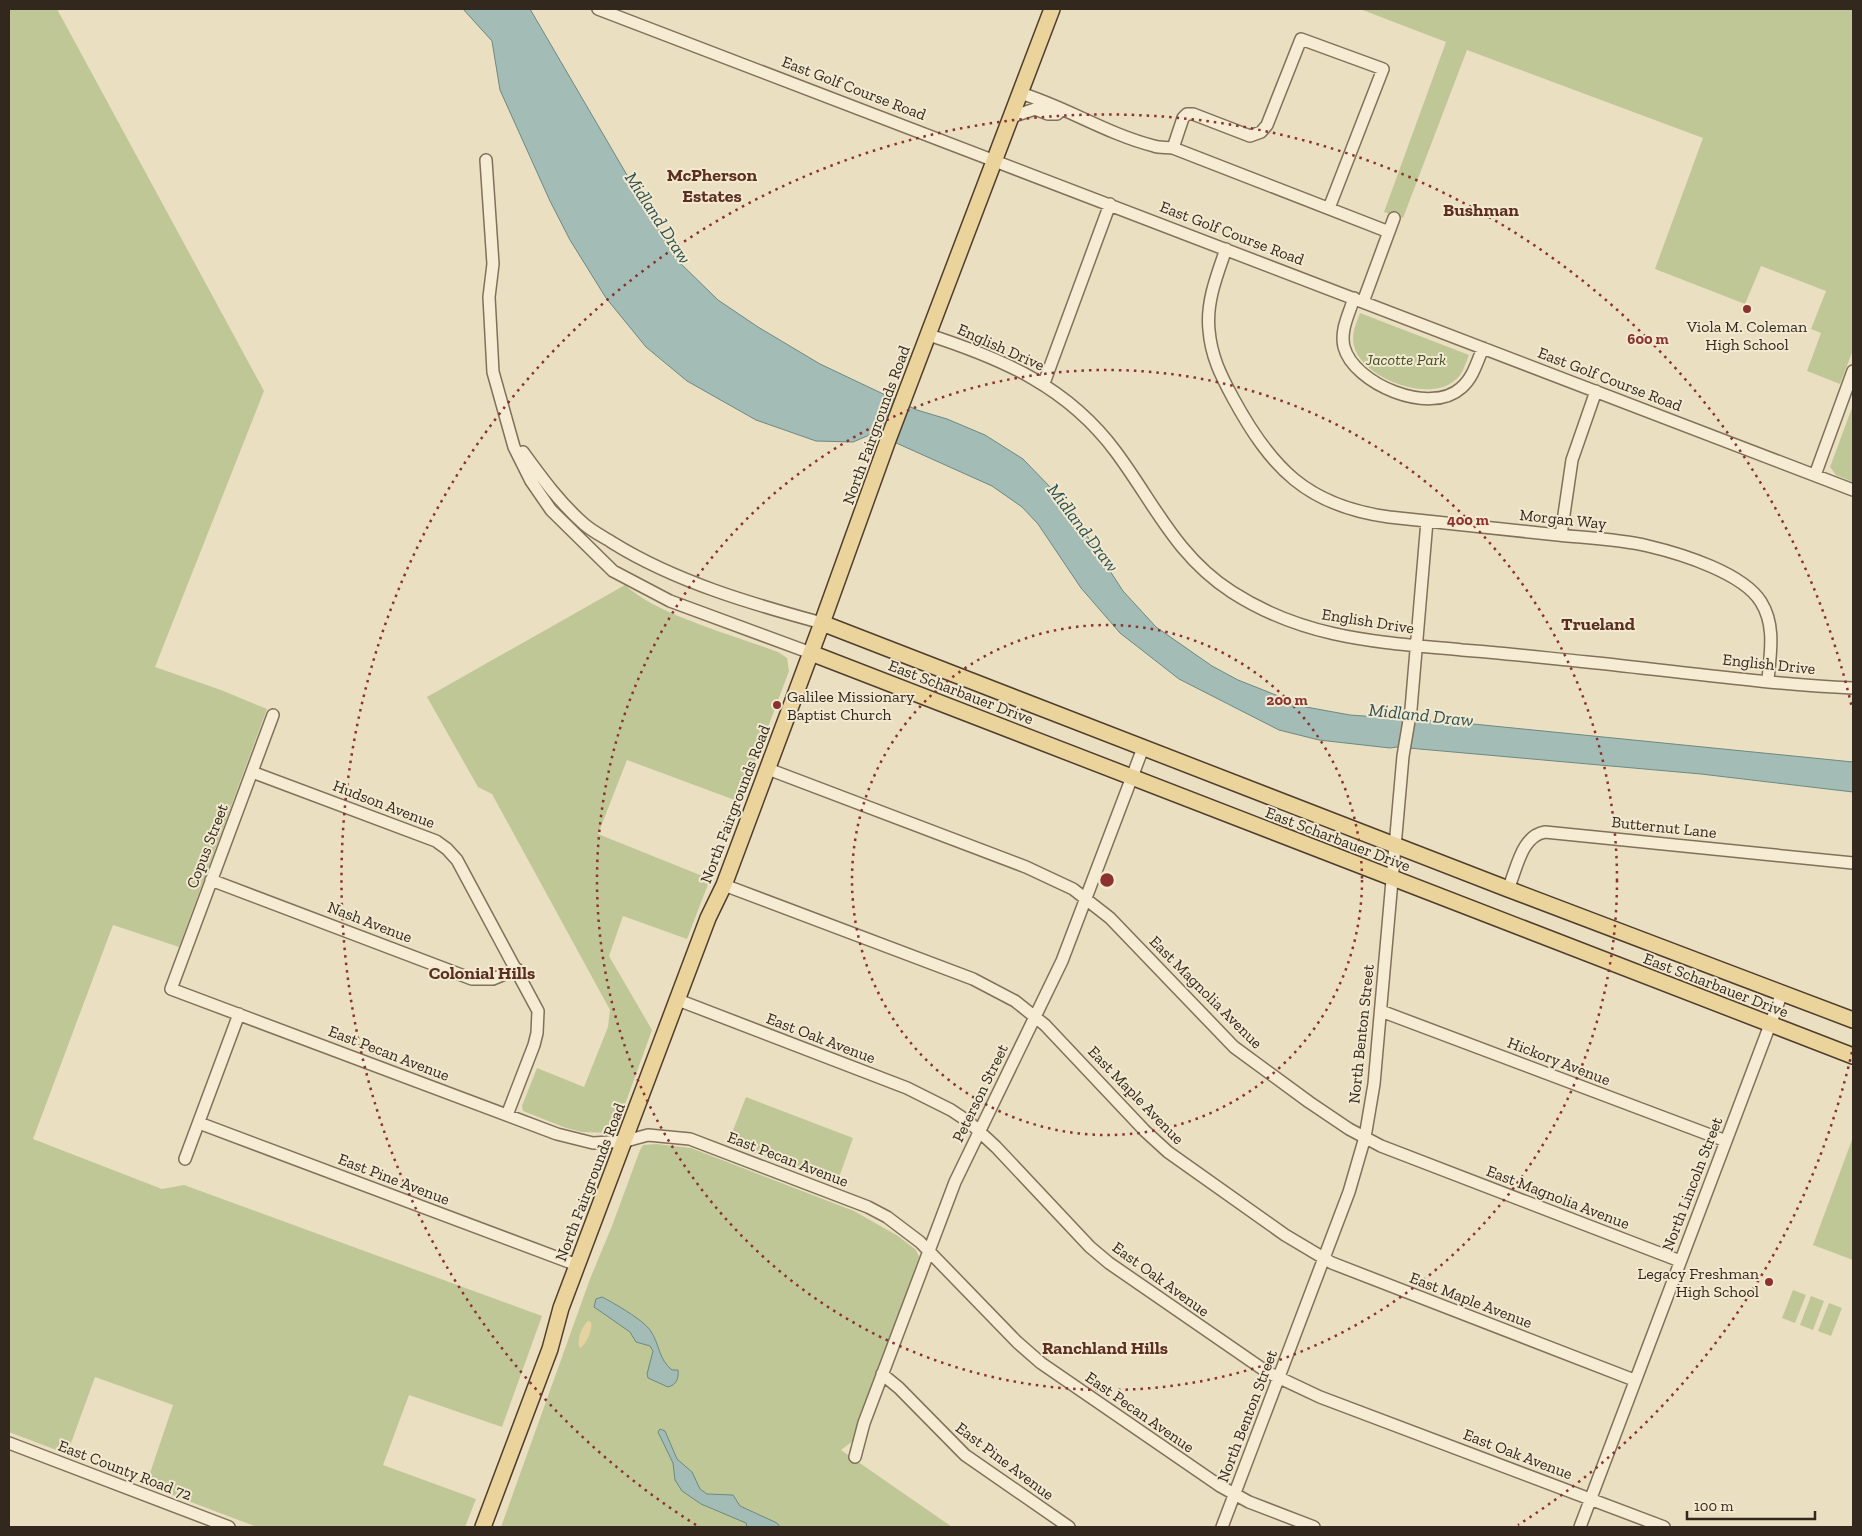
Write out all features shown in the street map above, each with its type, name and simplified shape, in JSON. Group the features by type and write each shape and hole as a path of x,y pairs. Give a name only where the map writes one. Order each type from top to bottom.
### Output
{"main road":[{"name":"North Fairgrounds Road","path":"483,1527 550,1348 561,1308 577,1265 626,1140 708,918 724,885 768,769 888,440 1052,9"},
{"name":"East Scharbauer Drive","path":"822,624 1853,1020"},
{"name":"East Scharbauer Drive","path":"811,653 1853,1056"}],"street":[{"name":"East Golf Course Road","path":"598,9 995,159 1853,490"},
{"path":"1173,148 1183,118 1187,114 1193,114 1250,136 1262,132 1267,125 1301,38 1383,69 1329,208"},
{"path":"1020,93 1048,102 1152,146 1173,148 1389,232"},
{"path":"1011,117 1035,109 1057,114 1062,109"},
{"path":"486,160 493,264 489,297 493,372 510,434 531,481 551,510 613,571 670,601 811,653"},
{"path":"1044,383 1110,204"},
{"path":"1394,218 1343,335 1347,354 1356,366 1375,383 1400,394 1435,398 1455,392 1470,377 1483,348"},
{"name":"Morgan Way","path":"1226,249 1212,292 1208,322 1210,344 1221,376 1254,434 1269,455 1300,484 1336,505 1378,516 1648,546 1712,568 1741,581 1762,603 1770,625 1772,639 1768,680"},
{"name":"English Drive","path":"929,335 1007,364 1044,383 1080,412 1102,434 1126,465 1158,518 1195,561 1231,591 1272,615 1306,628 1341,637 1415,646 1853,688"},
{"path":"1815,475 1853,371"},
{"path":"1561,535 1572,460 1596,391"},
{"path":"510,434 558,500 586,526 622,548 701,584 776,611 822,624"},
{"name":"North Benton Street","path":"1222,1527 1349,1192 1365,1137 1374,1084 1403,756 1411,709 1427,521"},
{"name":"Copus Street","path":"171,989 273,715"},
{"name":"Peterson Street","path":"855,1456 864,1422 955,1182 1062,961 1143,748"},
{"name":"East Magnolia Avenue","path":"768,769 1044,874 1086,898 1130,938 1234,1047 1309,1102 1365,1137 1410,1158 1680,1261"},
{"name":"Hudson Avenue","path":"252,772 436,841 445,847 459,862 536,1004 538,1021 534,1045 507,1115"},
{"name":"Butternut Lane","path":"1508,889 1528,841 1536,834 1545,832 1853,863"},
{"name":"Nash Avenue","path":"212,880 472,979 493,979 517,969"},
{"name":"East Maple Avenue","path":"724,885 973,979 1015,1001 1036,1017 1168,1152 1285,1235 1324,1259 1387,1286 1634,1380"},
{"name":"East Pecan Avenue","path":"171,989 507,1115 579,1140 607,1143 652,1135 678,1137 704,1144 858,1202 887,1217 920,1242 1037,1359 1196,1471 1234,1494 1314,1527"},
{"name":"North Lincoln Street","path":"1580,1527 1634,1380 1782,993"},
{"name":"East Oak Avenue","path":"678,1000 915,1091 951,1110 979,1132 1100,1255 1210,1334 1279,1378 1328,1400 1664,1527"},
{"name":"Hickory Avenue","path":"1381,1011 1726,1141"},
{"path":"186,1160 239,1014"},
{"name":"East Pine Avenue","path":"199,1123 577,1265"},
{"name":"East Pine Avenue","path":"882,1374 899,1388 966,1455 1069,1527"},
{"name":"East County Road 72","path":"9,1443 229,1527"}],"green space":[{"path":"9,9 57,9 264,391 155,667 221,690 267,709 179,947 113,925 33,1139 162,1189 184,1185 542,1316 502,1427 409,1395 383,1465 476,1499 465,1527 257,1527 146,1485 173,1405 95,1377 67,1454 9,1432"},
{"path":"1360,9 1853,9 1853,350 1840,384 1807,371 1821,333 1811,329 1826,291 1761,266 1745,304 1655,269 1703,138 1467,50 1403,218 1384,212 1446,42"},
{"name":"Jacotte Park","path":"1360,313 1469,355 1462,373 1457,379 1443,387 1429,389 1397,384 1382,377 1369,368 1360,358 1354,346 1354,333"},
{"path":"1853,405 1853,482 1836,475 1830,467"},
{"path":"625,585 656,606 676,615 778,652 787,658 789,671 740,802 627,760 598,834 710,879 687,939 623,916 609,956 652,1030 616,1129 611,1133 582,1132 566,1128 523,1111 522,1106 537,1068 584,1087 608,1027 610,1010 492,794 478,787 427,697"},
{"path":"746,1097 853,1138 837,1183 728,1143"},
{"path":"1853,1137 1853,1260 1813,1245"},
{"path":"656,1144 691,1148 854,1211 898,1236 916,1250 919,1257 853,1441 841,1450 952,1527 501,1527 590,1279 640,1150 643,1145"},
{"path":"1793,1290 1806,1295 1795,1323 1782,1318"},
{"path":"1811,1296 1824,1301 1813,1330 1800,1325"},
{"path":"1829,1303 1842,1308 1831,1336 1818,1331"}],"sand":[{"path":"588,1321 591,1322 590,1333 585,1344 580,1348 580,1334"}],"water":[{"path":"463,9 530,9 676,259 718,300 758,327 820,364 917,410 947,419 985,435 1023,459 1053,490 1075,517 1123,591 1156,627 1212,666 1238,680 1306,707 1350,715 1473,724 1853,762 1853,792 1701,774 1397,747 1390,748 1319,740 1279,730 1179,679 1120,633 1081,588 1038,524 1022,507 992,486 874,433 853,442 816,441 756,420 687,381 646,347 606,298 570,240 550,201 500,90 492,41"},
{"path":"602,1297 621,1307 650,1330 667,1366 672,1370 678,1370 677,1379 673,1385 668,1387 648,1378 647,1374 653,1351 650,1346 636,1342 630,1332 594,1307 596,1299"},
{"path":"660,1429 665,1431 677,1459 692,1472 700,1489 707,1494 733,1495 740,1506 777,1523 780,1527 747,1527 746,1523 701,1504 682,1491 675,1480 673,1463 658,1432"}],"place":[{"name":"Viola M. Coleman High School","path":"1747,309"},
{"name":"Galilee Missionary Baptist Church","path":"777,705"},
{"name":"Legacy Freshman High School","path":"1769,1282"}],"district":[{"name":"McPherson Estates","path":"712,185"},
{"name":"Bushman","path":"1481,210"},
{"name":"Trueland","path":"1598,624"},
{"name":"Colonial Hills","path":"482,973"},
{"name":"Ranchland Hills","path":"1105,1348"}],"water label":[{"name":"Midland Draw","path":"658,218"},
{"name":"Midland Draw","path":"1083,528"},
{"name":"Midland Draw","path":"1421,715"}]}
